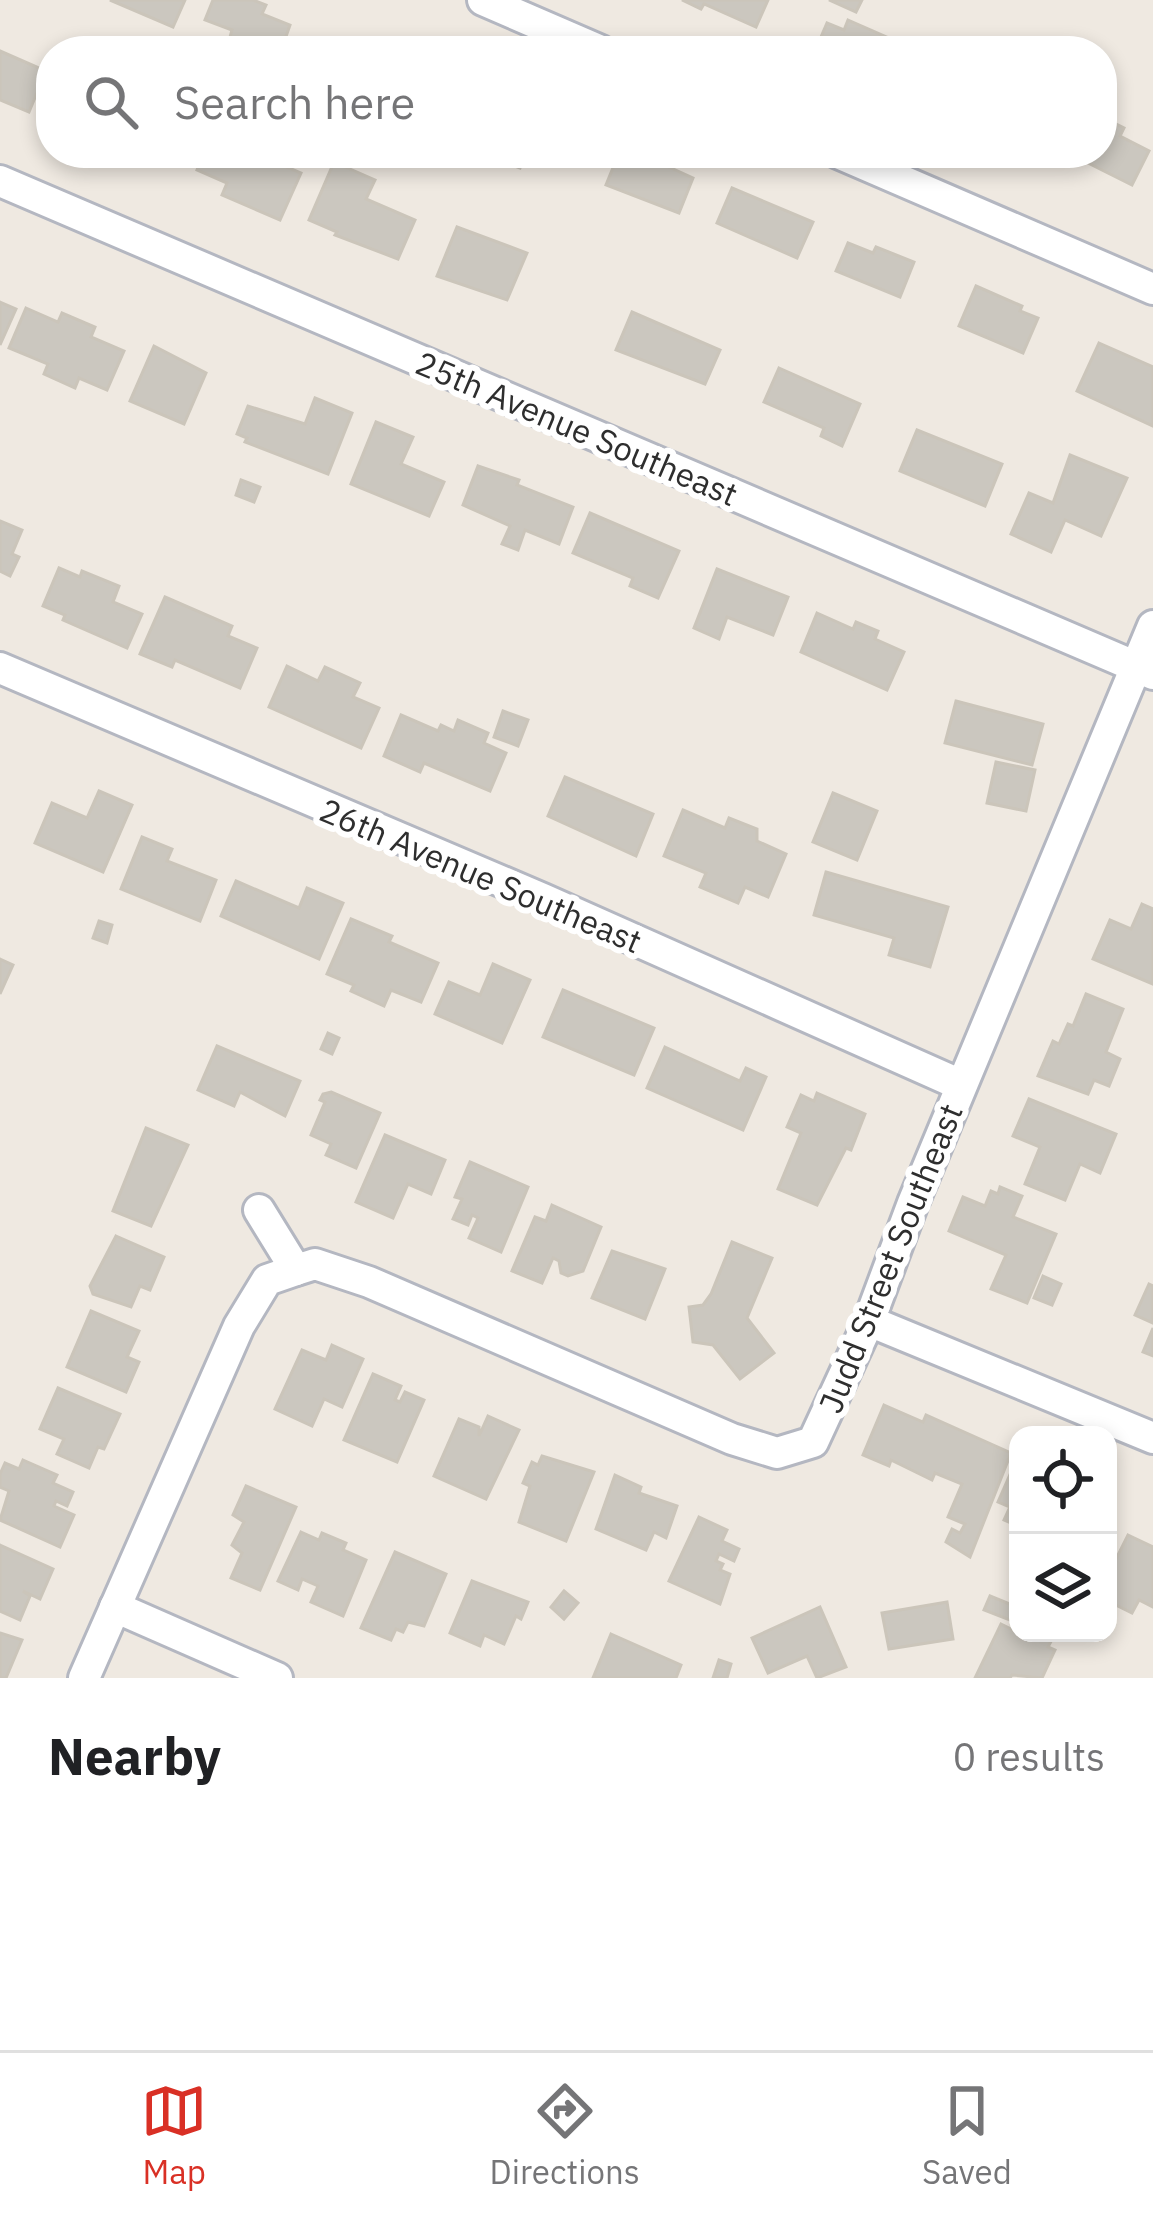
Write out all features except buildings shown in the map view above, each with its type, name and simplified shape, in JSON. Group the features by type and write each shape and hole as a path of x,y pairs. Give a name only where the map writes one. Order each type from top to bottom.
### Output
{"street":[{"path":"483,0 566,36"},
{"path":"873,168 1153,289"},
{"name":"25th Avenue Southeast","path":"0,181 1144,670"},
{"name":"Judd Street Southeast","path":"296,1270 315,1264 369,1282 732,1439 777,1453 813,1442 869,1322 961,1085 1144,670 1153,626"},
{"name":"26th Avenue Southeast","path":"0,668 543,899 961,1085"},
{"path":"84,1678 239,1327 267,1280 296,1270 260,1210"},
{"path":"869,1322 1153,1438"},
{"path":"115,1606 277,1678"}]}
